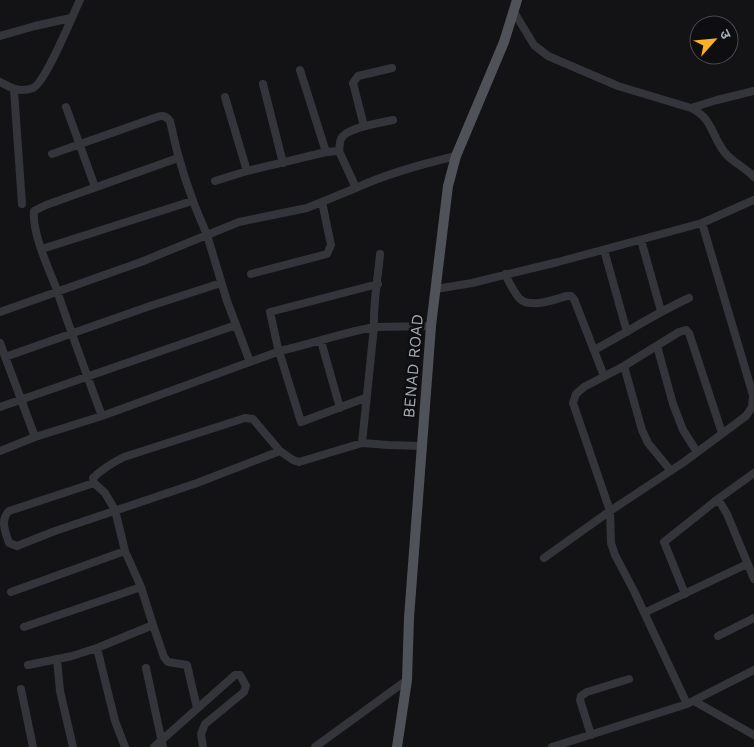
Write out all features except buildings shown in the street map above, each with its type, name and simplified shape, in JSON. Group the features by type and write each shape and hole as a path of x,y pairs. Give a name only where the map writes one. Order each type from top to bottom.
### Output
{"main road":[{"name":"BENAD ROAD","path":"397,747 407,680 408,618 431,326 448,186 456,156 504,42 517,0"}],"street":[{"path":"0,82 14,90 34,87 45,75 80,0"},
{"path":"514,12 534,45 548,56 618,86 690,108 703,115 725,154 754,177"},
{"path":"0,36 72,18"},
{"path":"364,126 354,83 358,76 392,68"},
{"path":"300,70 326,152"},
{"path":"263,84 284,163"},
{"path":"14,90 22,204"},
{"path":"690,108 754,91"},
{"path":"224,97 247,172"},
{"path":"66,107 95,187"},
{"path":"52,154 162,115 170,121 178,158 192,201 207,235 221,283 250,362"},
{"path":"356,188 339,151 341,138 346,133 364,126 393,120"},
{"path":"215,181 326,152 339,151"},
{"path":"0,312 141,262 239,222 307,208 372,180 456,156"},
{"path":"102,416 71,335 42,249 33,219 34,211 178,158"},
{"path":"436,289 472,283 702,223 754,200"},
{"path":"42,249 192,201"},
{"path":"251,274 327,254 332,245 322,202"},
{"path":"544,558 671,471 746,416 752,407 753,395 702,223"},
{"path":"641,240 661,310"},
{"path":"604,250 627,332"},
{"path":"362,443 365,398 374,327 373,305 378,284 380,254"},
{"path":"505,274 520,298 526,302 536,303 567,296 571,296 574,299 604,376"},
{"path":"5,357 221,283"},
{"path":"365,398 301,422 270,312 378,284"},
{"path":"594,350 661,310 688,298"},
{"path":"0,407 236,325"},
{"path":"0,451 35,437 206,380 280,351 321,341 354,330 374,327 431,326"},
{"path":"722,433 689,333 686,330 576,394 573,404 610,511 611,542 615,555 690,703 754,735"},
{"path":"321,341 340,408"},
{"path":"0,343 35,437"},
{"path":"657,346 676,412 683,430 697,452"},
{"path":"624,366 642,430 648,443 671,471"},
{"path":"197,708 187,665 168,662 164,657 140,587 125,551 115,510 105,493 94,483 93,478 111,463 124,457 245,418 253,419 280,452 299,462 362,443 388,446 422,446"},
{"path":"94,483 9,511 4,515 3,522 9,543 17,546 55,530 197,483 280,452"},
{"path":"685,594 664,542 754,473"},
{"path":"718,499 727,514 754,579"},
{"path":"11,592 125,551"},
{"path":"644,613 748,564"},
{"path":"24,628 140,587"},
{"path":"718,636 754,618"},
{"path":"28,665 96,648 153,625"},
{"path":"96,648 114,722 125,747"},
{"path":"56,659 60,691 73,747"},
{"path":"146,668 162,744"},
{"path":"552,747 690,703 754,670"},
{"path":"154,747 162,744 197,708 235,675 240,675 246,686 244,692 205,724 201,734 203,747"},
{"path":"592,735 580,700 581,696 587,692 629,679"},
{"path":"315,747 407,680"},
{"path":"21,689 33,747"}]}
